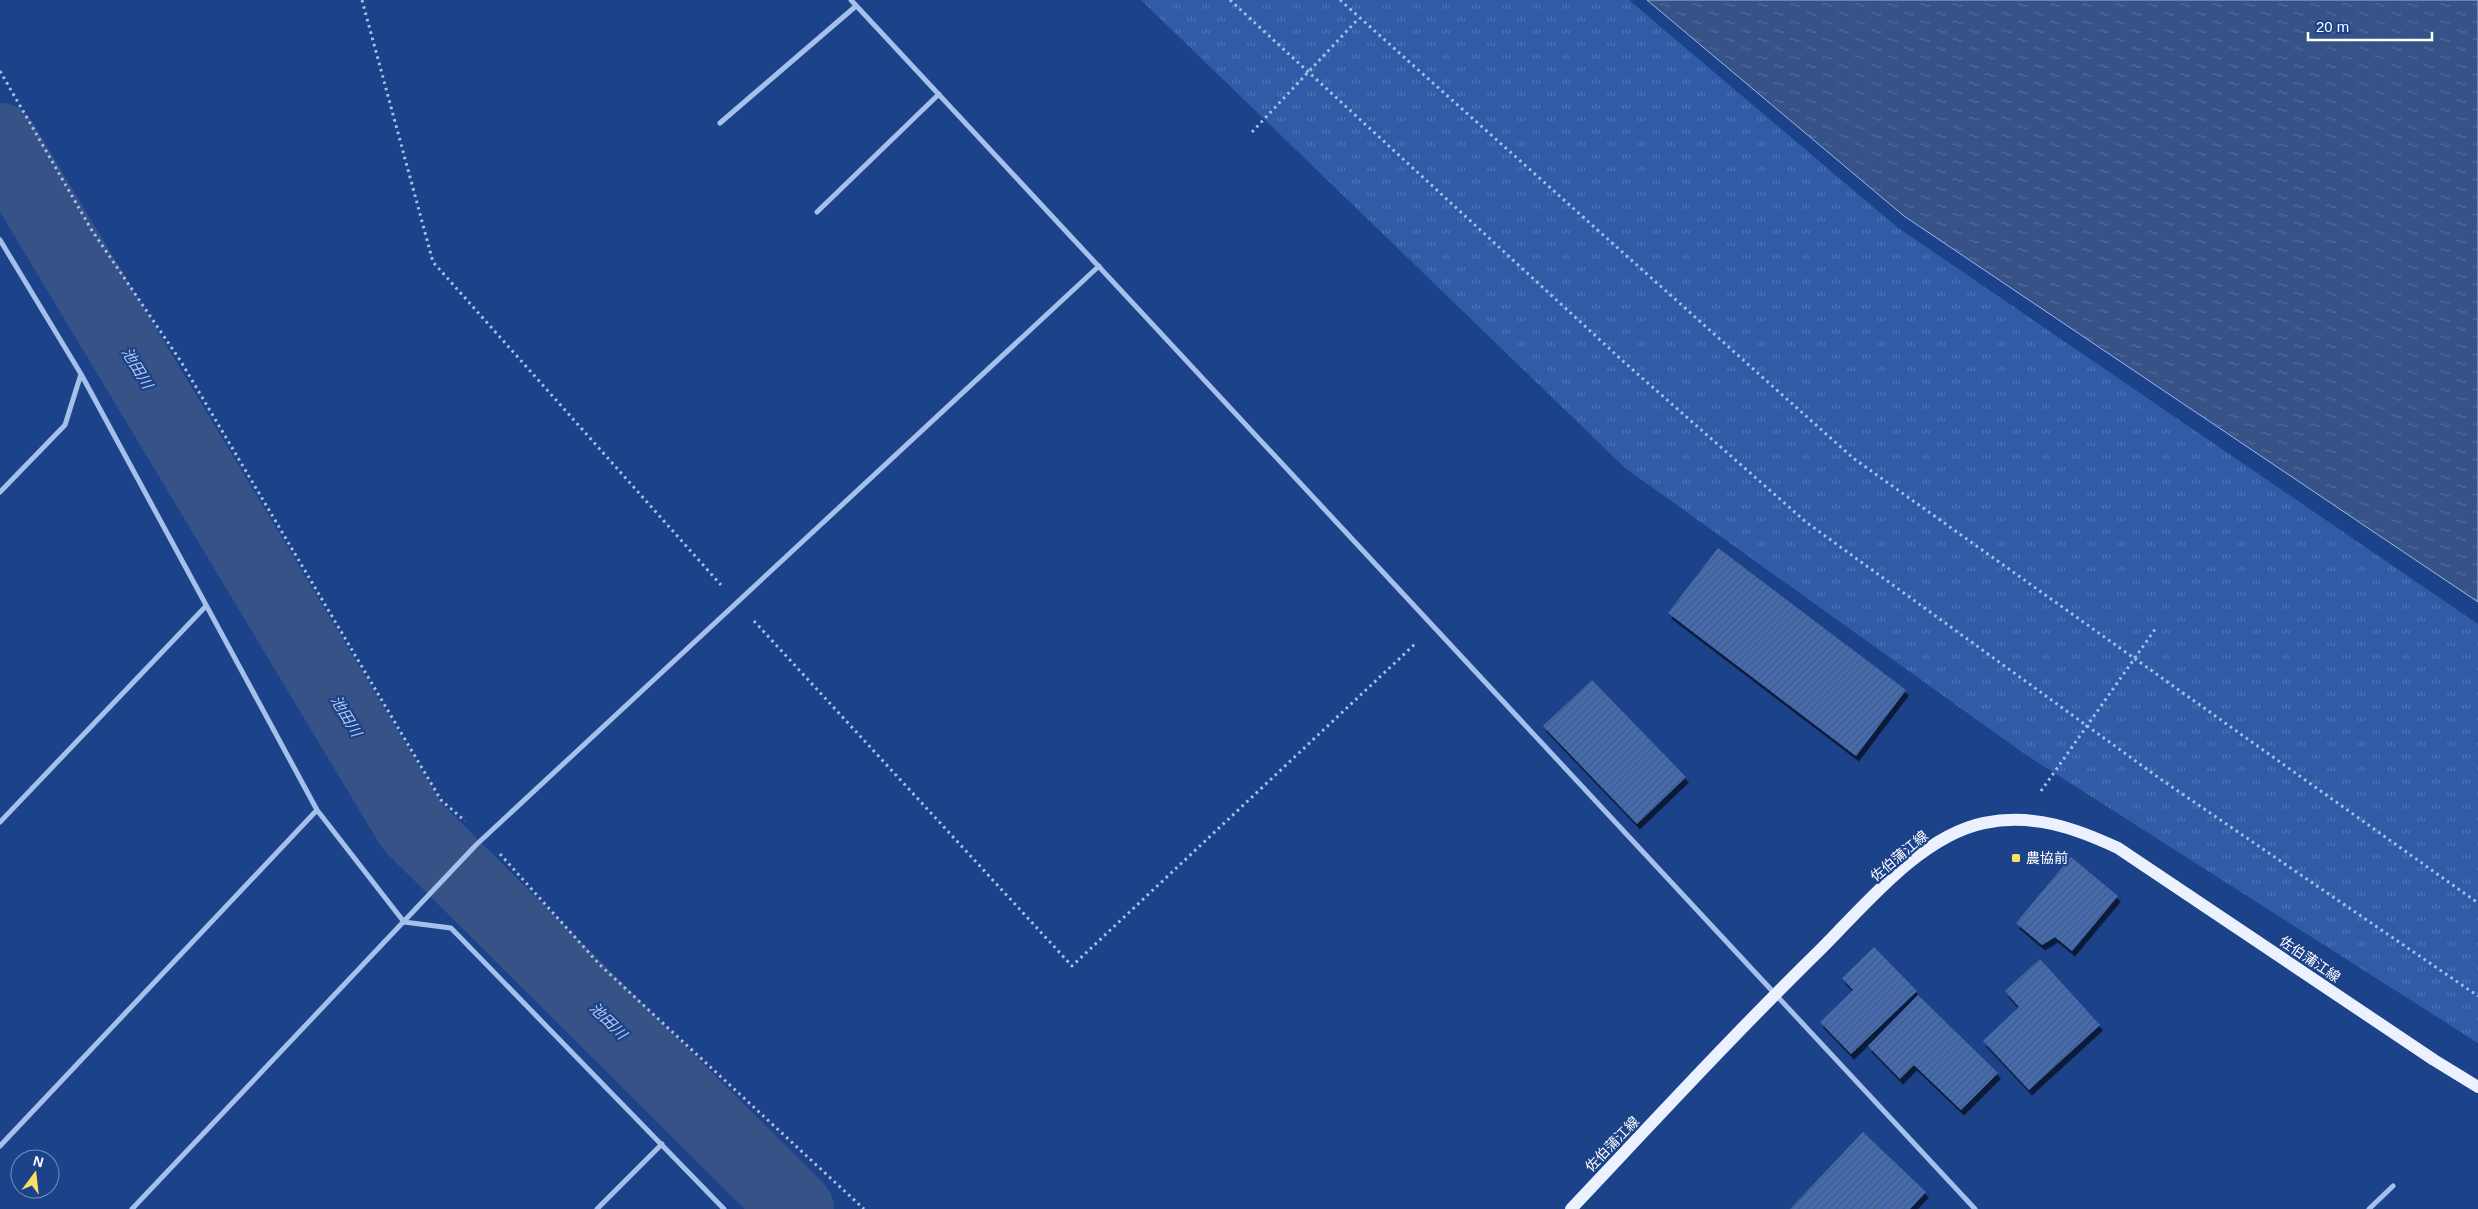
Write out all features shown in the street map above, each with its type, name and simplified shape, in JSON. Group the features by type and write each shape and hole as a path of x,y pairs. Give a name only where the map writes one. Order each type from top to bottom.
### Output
{"main road":[{"name":"佐伯蒲江線","path":"1571,1209 1776,993 1894,877 1944,838 1983,823 2011,819 2040,820 2070,827 2118,848 2425,1054 2478,1086"}],"street":[{"path":"851,0 1976,1209"},
{"path":"720,123 856,6"},
{"path":"817,212 939,94"},
{"path":"0,240 81,374 317,810 405,921 451,928 724,1209"},
{"path":"132,1209 476,845 1099,266"},
{"path":"0,492 65,425 81,374"},
{"path":"0,822 206,606"},
{"path":"0,1146 317,810"},
{"path":"597,1209 662,1144"},
{"path":"2369,1209 2393,1186"}],"path":[{"path":"362,0 433,262 738,603 1072,966 1434,626"},
{"path":"1230,0 1624,362 1806,522 2159,778 2478,996"},
{"path":"1340,0 1853,458 2478,903"},
{"path":"1252,132 1359,18"},
{"path":"0,71 91,229 180,360 440,800 485,837 600,965 864,1209"},
{"path":"2041,791 2156,628"}],"green space":[{"path":"1141,0 1629,0 1897,227 2478,624 2478,1043 2026,755 1625,468"}],"water":[{"path":"1647,0 2478,0 2478,602 1904,216"}],"building":[{"path":"1718,548 1906,690 1856,756 1668,613"},
{"path":"1592,680 1686,777 1637,824 1543,726"},
{"path":"2071,857 2118,896 2072,951 2055,937 2042,945 2016,923"},
{"path":"1874,947 1917,991 1851,1054 1820,1022 1853,990 1842,978"},
{"path":"2040,959 2100,1025 2029,1090 1983,1041 2019,1007 2005,991"},
{"path":"1918,995 1998,1073 1961,1110 1914,1065 1900,1079 1868,1046"},
{"path":"1863,1132 1926,1192 1910,1209 1790,1209"}],"waterway":[{"name":"池田川","path":"0,140 412,826 797,1209"}],"place":[{"name":"農協前","path":"2016,858"}]}
